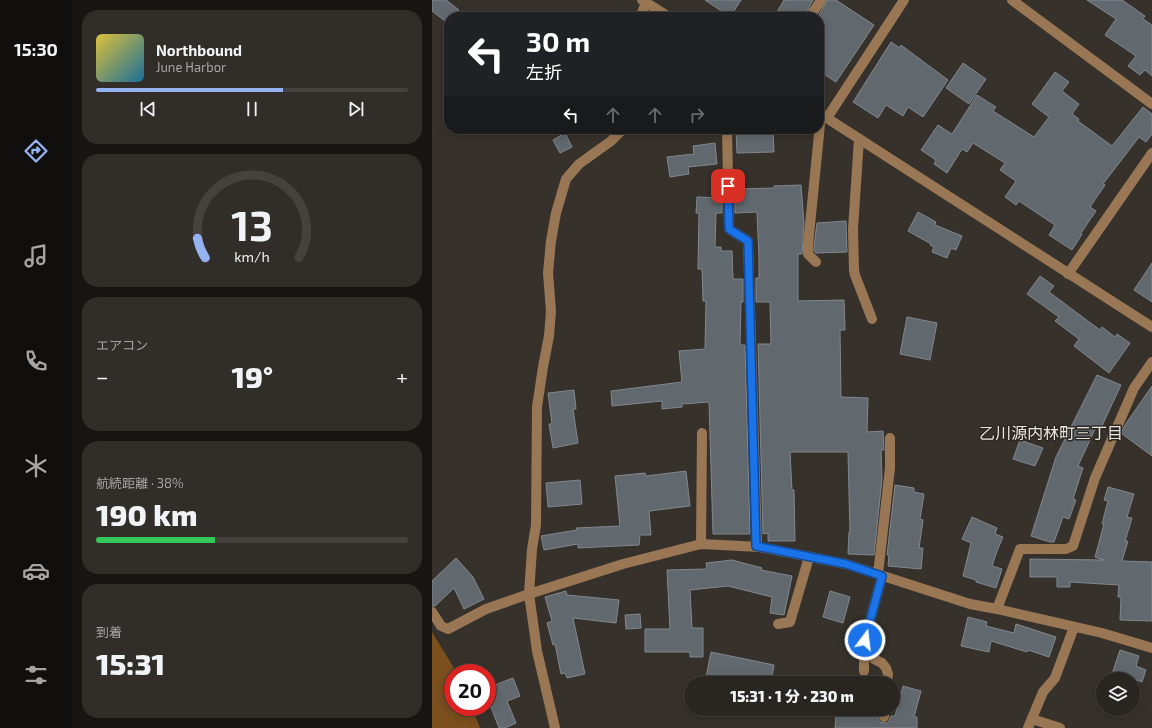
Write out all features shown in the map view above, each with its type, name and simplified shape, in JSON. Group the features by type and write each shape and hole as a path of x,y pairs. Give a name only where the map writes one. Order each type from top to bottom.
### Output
{"street":[{"path":"813,12 821,0"},
{"path":"824,114 904,0"},
{"path":"1012,0 1152,104"},
{"path":"641,12 644,2 660,12"},
{"path":"824,116 1152,327"},
{"path":"555,728 537,651 529,594 532,549 536,525 537,407 549,336 550,311 548,272 551,242 556,213 566,179 579,164 611,141 618,134"},
{"path":"727,134 729,229 748,241 756,546"},
{"path":"816,262 808,254 808,245 821,134"},
{"path":"859,139 853,229 854,270 872,319"},
{"path":"1068,274 1152,153"},
{"path":"997,609 1020,549 1066,549 1072,546 1095,478 1134,388 1152,362"},
{"path":"701,544 702,433"},
{"path":"864,671 863,654 865,640 880,575 890,468 890,438"},
{"path":"432,612 441,626 448,629 486,609 623,564 701,544 756,546 846,564 970,604 1102,633 1152,648"},
{"path":"778,624 790,622 809,557"},
{"path":"1060,728 1030,724 1043,692 1054,678 1074,627"},
{"path":"865,640 874,659 882,663 886,668 888,676"}],"shaded area":[{"path":"432,632 452,664 444,664 444,716 475,716 480,728 432,728"}],"building":[{"path":"432,0 446,0 459,10 458,12 444,12 444,20 432,11"},
{"path":"705,0 741,0 733,12 723,12"},
{"path":"784,0 813,0 807,12 777,12"},
{"path":"827,0 836,0 874,25 836,82 824,74 824,12 821,12"},
{"path":"1087,0 1122,0 1145,16 1143,19 1152,25 1152,76 1145,70 1140,75 1128,66 1136,56 1105,35 1116,19"},
{"path":"891,42 900,48 901,45 948,80 923,117 908,107 903,116 886,105 878,118 853,102"},
{"path":"963,63 986,79 969,104 946,88"},
{"path":"1055,72 1069,82 1062,91 1079,104 1072,114 1079,119 1078,121 1112,146 1143,107 1152,114 1152,134 1146,142 1139,137 1103,184 1105,185 1090,207 1096,211 1081,233 1082,234 1072,250 1049,235 1055,225 1019,201 1016,205 1005,197 1016,181 1000,170 1005,163 973,143 967,152 962,149 947,173 934,164 936,160 921,150 938,125 952,134 977,95 996,107 993,111 1034,137 1049,117 1032,104"},
{"path":"566,134 572,147 560,153 553,140"},
{"path":"736,134 773,134 774,152 737,153"},
{"path":"715,143 717,164 688,167 689,174 670,177 667,157 694,154 693,146"},
{"path":"801,185 804,223 802,254 798,254 798,301 844,300 845,330 840,330 841,397 868,398 867,432 883,431 884,450 881,450 882,479 874,555 848,554 850,532 848,452 790,452 792,490 794,490 795,541 768,541 768,533 763,534 758,344 771,344 770,302 756,302 756,278 759,278 757,212 735,213 735,199 740,199 739,189 774,188 774,186"},
{"path":"697,197 722,198 722,213 716,213 715,247 721,247 721,251 732,251 733,279 743,279 740,345 745,345 750,534 713,534 709,402 682,404 682,407 662,409 662,401 612,406 611,391 682,382 679,351 705,349 706,301 703,301 702,269 698,269 699,213 696,213"},
{"path":"918,212 936,222 935,225 962,236 956,250 951,248 947,258 932,252 934,247 930,245 931,244 908,231"},
{"path":"846,221 847,252 816,253 814,251 817,223"},
{"path":"1152,263 1152,302 1134,290"},
{"path":"1040,276 1054,286 1049,292 1100,330 1102,327 1115,337 1117,334 1130,343 1109,373 1074,346 1079,339 1055,321 1059,317 1027,294"},
{"path":"907,317 937,323 930,360 900,354"},
{"path":"1097,375 1121,385 1100,430 1096,427 1078,466 1083,468 1073,499 1076,500 1069,519 1063,517 1054,542 1031,536 1056,457"},
{"path":"1152,386 1152,456 1121,433"},
{"path":"574,390 576,409 573,409 578,443 553,448 549,424 552,424 548,393"},
{"path":"1020,440 1043,448 1035,466 1013,459"},
{"path":"686,471 690,506 649,511 651,535 640,535 639,545 578,548 578,544 544,550 541,536 577,530 576,528 620,526 615,476 645,473 646,476"},
{"path":"580,480 582,504 548,507 546,483"},
{"path":"895,485 914,488 914,492 924,494 920,519 923,520 919,548 923,548 921,569 888,566 889,555 887,555"},
{"path":"1108,487 1134,494 1127,517 1132,518 1125,541 1128,541 1122,561 1152,562 1152,621 1120,620 1121,597 1118,597 1119,585 1070,582 1070,587 1057,587 1057,577 1030,577 1030,559 1104,560 1095,557 1104,524 1102,524 1108,501 1104,500"},
{"path":"972,517 997,528 995,534 1003,537 992,566 1002,569 996,588 963,576 971,543 962,539"},
{"path":"456,558 473,577 484,599 464,609 454,588 435,606 432,606 432,581"},
{"path":"732,560 762,568 761,570 792,576 784,615 770,613 772,597 728,586 690,590 692,628 703,628 703,657 690,657 690,652 645,652 645,629 670,629 667,570 707,569 706,563"},
{"path":"566,591 567,595 619,600 616,623 573,618 585,674 567,678 565,673 561,674 555,644 553,645 547,623 552,621 545,597"},
{"path":"830,591 850,597 843,623 823,617"},
{"path":"640,614 641,628 626,629 625,615"},
{"path":"968,617 987,622 986,626 1014,633 1016,624 1056,637 1049,657 991,641 989,652 961,646"},
{"path":"1120,650 1139,656 1136,666 1146,670 1142,682 1140,681 1140,672 1113,672"},
{"path":"711,652 774,665 772,676 706,676"},
{"path":"513,678 520,696 507,701 516,723 505,728 499,728 494,716 496,716 496,685"},
{"path":"903,686 921,691 914,717 917,717 917,728 835,728 836,716 878,716 880,722 887,723 891,716 900,716 900,697"}],"district":[{"name":"乙川源内林町三丁目","path":"1051,433"}],"route":[{"path":"728,186 729,229 748,241 756,546 846,564 882,576 865,640"}]}
